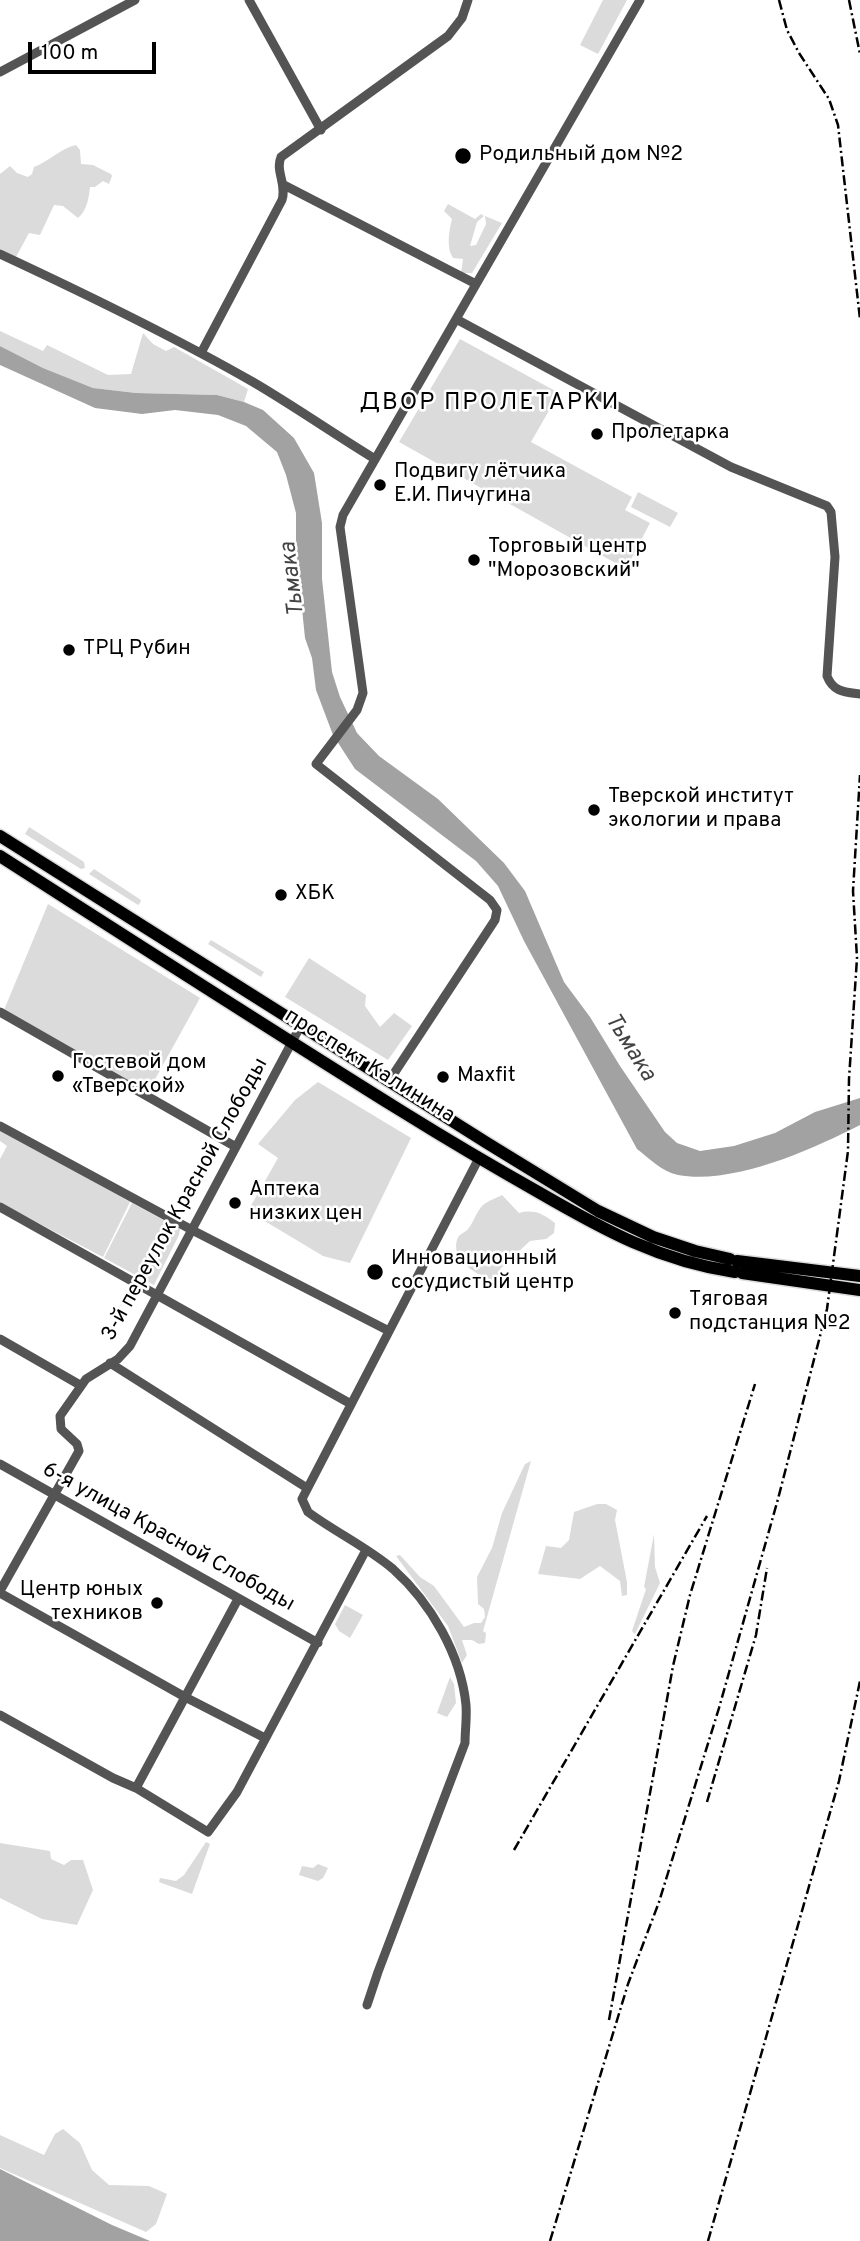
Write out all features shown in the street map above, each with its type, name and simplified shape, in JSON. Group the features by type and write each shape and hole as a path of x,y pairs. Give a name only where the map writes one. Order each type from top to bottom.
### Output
{"main road":[{"name":"проспект Калинина","path":"0,836 497,1149 621,1223 736,1266 860,1290"},
{"name":"проспект Калинина","path":"0,856 479,1158 634,1244 684,1262 860,1276"},
{"path":"164,961 176,958 185,951"},
{"path":"368,1090 389,1081"},
{"path":"479,1158 486,1151 497,1149"}],"street":[{"path":"0,72 135,0"},
{"path":"249,0 321,130"},
{"path":"201,353 282,200 284,186 278,167 281,158 451,33 462,18 468,0"},
{"path":"389,1081 495,920 497,911 490,900 470,883 316,764 356,711 363,691 341,522 639,0"},
{"path":"284,186 476,284"},
{"path":"0,254 201,353 255,383 375,459"},
{"path":"456,319 731,467 827,506 831,512 835,558 827,676 836,689 860,694"},
{"path":"0,1012 236,1147"},
{"name":"3-й переулок Красной Слободы","path":"0,1592 79,1451 77,1444 62,1432 59,1421 61,1414 80,1385 121,1356 130,1346 301,1025"},
{"path":"0,1126 192,1230 389,1331"},
{"path":"367,2005 377,1972 465,1743 466,1708 458,1670 442,1630 409,1586 366,1550 307,1512 302,1499 479,1158"},
{"path":"0,1206 351,1404"},
{"path":"0,1339 80,1385"},
{"path":"110,1363 307,1488"},
{"name":"6-я улица Красной Слободы","path":"0,1464 318,1643"},
{"path":"0,1715 113,1778 136,1787 208,1832 237,1792 366,1550"},
{"path":"0,1592 265,1738"},
{"path":"136,1787 238,1599"}],"shaded area":[{"path":"603,0 627,0 598,54 580,45"},
{"path":"76,145 80,150 81,164 93,165 111,174 109,184 103,181 90,187 85,208 78,218 63,206 54,205 40,235 29,233 16,257 0,252 0,174 10,166 17,173 28,177 34,167"},
{"path":"448,204 475,219 481,214 484,216 477,222 470,246 476,245 486,224 485,216 502,223 472,273 461,273 463,259 453,258 449,249 452,219 444,211"},
{"path":"0,331 43,351 47,345 108,375 131,374 143,333 153,344 166,351 174,347 248,389 244,402 217,395 136,393 93,388 43,368 0,346"},
{"path":"460,339 559,393 531,442 632,497 625,510 650,523 626,569 399,442"},
{"path":"0,346 43,368 93,388 136,393 217,395 244,402 263,410 294,438 314,473 322,523 322,579 332,672 357,733 379,756 438,799 504,863 525,891 564,982 665,1132 677,1143 700,1151 734,1146 775,1133 815,1112 860,1098 860,1125 819,1145 771,1163 723,1175 678,1175 661,1168 637,1149 524,941 498,886 476,861 355,769 333,735 316,690 312,658 305,638 296,550 296,513 277,452 246,426 218,415 175,410 142,414 95,408 0,365"},
{"path":"638,492 678,513 670,527 631,507"},
{"path":"29,827 84,862 85,868 81,869 25,834"},
{"path":"94,869 141,900 140,903 138,905 89,874"},
{"path":"48,904 200,998 148,1092 4,1010"},
{"path":"211,940 264,972 261,977 208,944"},
{"path":"309,958 366,995 365,1006 380,1027 394,1013 412,1026 388,1060 285,997"},
{"path":"318,1082 411,1138 350,1263 323,1256 248,1211 278,1158 258,1144 295,1100"},
{"path":"0,1129 130,1202 103,1257 0,1203 0,1159 7,1146 0,1141"},
{"path":"502,1195 519,1213 534,1212 551,1220 555,1223 554,1233 546,1239 530,1241 500,1269 505,1276 503,1283 492,1284 489,1279 466,1265 456,1247 458,1238 468,1229 483,1205"},
{"path":"132,1203 180,1229 154,1285 104,1258"},
{"path":"531,1461 483,1631 486,1633 485,1643 462,1640 467,1655 462,1663 448,1626 396,1556 400,1555 420,1577 434,1586 464,1627 481,1623 485,1617 484,1609 478,1604 477,1577 492,1548 502,1513 525,1464"},
{"path":"597,1504 606,1504 617,1510 615,1520 627,1595 622,1596 620,1581 600,1566 580,1579 538,1574 546,1546 561,1548 569,1540 574,1512"},
{"path":"654,1534 655,1567 660,1583 635,1634 632,1631 646,1589 644,1587"},
{"path":"345,1605 363,1615 350,1638 339,1631 335,1624"},
{"path":"450,1677 454,1684 456,1703 447,1717 437,1713"},
{"path":"206,1842 210,1844 192,1894 159,1882 160,1878 176,1881 184,1875"},
{"path":"0,1843 50,1851 51,1859 64,1865 71,1860 83,1860 93,1890 77,1925 42,1919 0,1898"},
{"path":"318,1864 328,1868 323,1878 318,1881 299,1875 302,1866 313,1868"},
{"path":"63,2129 80,2143 92,2170 109,2185 149,2186 167,2194 156,2224 146,2232 0,2168 0,2135 44,2155 55,2134"},
{"path":"0,2169 112,2225 150,2241 0,2241"}],"railway":[{"path":"779,0 787,30 829,99 838,125 860,319"},
{"path":"849,0 860,54"},
{"path":"550,2241 628,1984 659,1902 719,1708 778,1499 827,1309 848,1151 849,1079 857,958 853,891 860,775"},
{"path":"609,2020 673,1666 690,1595 755,1384"},
{"path":"514,1850 707,1516"},
{"path":"707,1802 756,1635 767,1568"},
{"path":"708,2241 839,1781 860,1681"}],"place":[{"name":"Родильный дом №2","path":"463,156"},
{"name":"Пролетарка","path":"597,434"},
{"name":"Подвигу лётчика Е.И. Пичугина","path":"380,485"},
{"name":"Торговый центр \"Морозовский\"","path":"474,560"},
{"name":"ТРЦ Рубин","path":"69,650"},
{"name":"Тверской институт экологии и права","path":"594,810"},
{"name":"ХБК","path":"281,895"},
{"name":"Гостевой дом «Тверской»","path":"58,1076"},
{"name":"Maxfit","path":"443,1077"},
{"name":"Аптека низких цен","path":"235,1203"},
{"name":"Инновационный сосудистый центр","path":"375,1272"},
{"name":"Тяговая подстанция №2","path":"675,1313"},
{"name":"Центр юных техников","path":"157,1603"}],"district":[{"name":"ДВОР ПРОЛЕТАРКИ","path":"490,404"}],"water label":[{"name":"Тьмака","path":"294,579"},
{"name":"Тьмака","path":"629,1048"}]}
